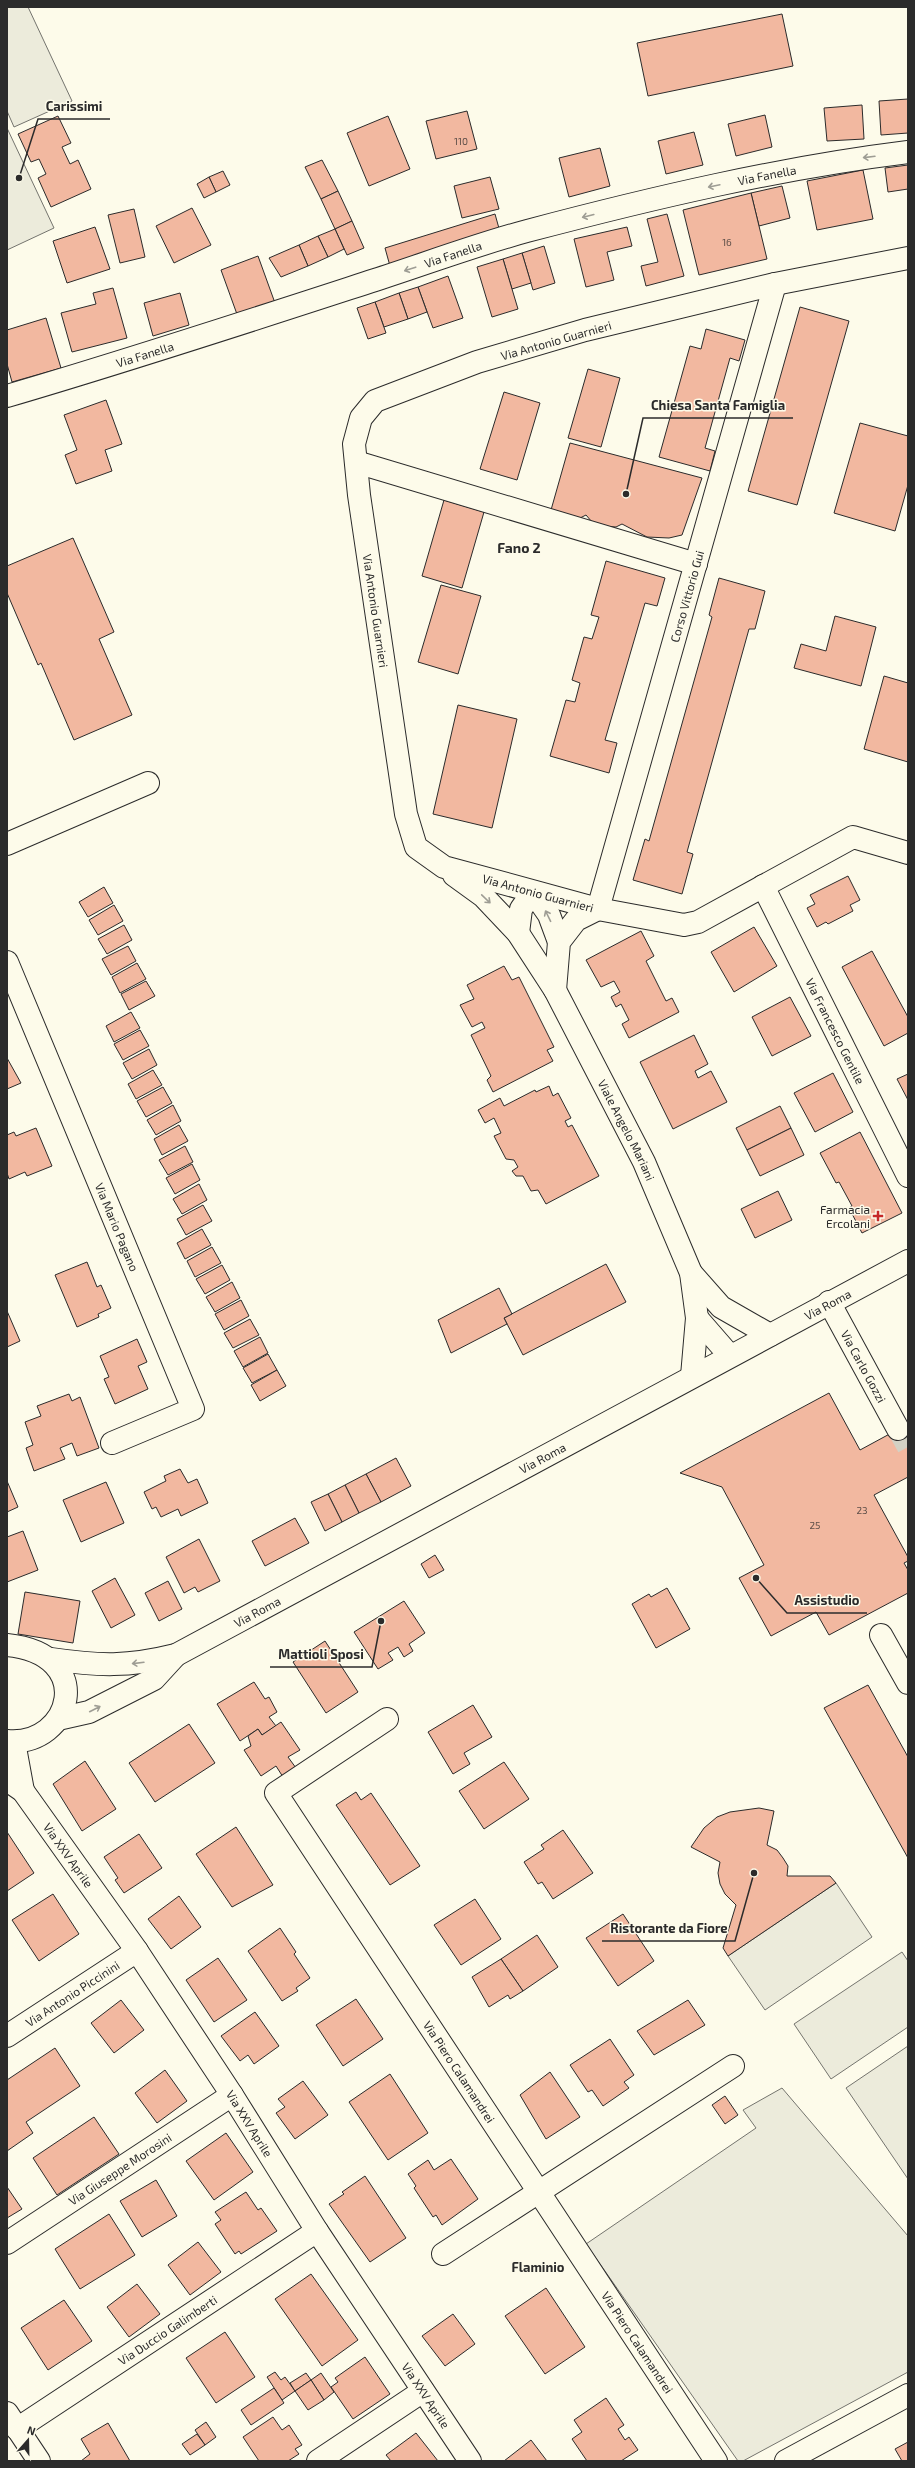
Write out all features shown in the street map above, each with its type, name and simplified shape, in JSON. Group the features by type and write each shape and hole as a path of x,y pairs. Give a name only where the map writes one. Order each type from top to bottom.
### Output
{"street":[{"name":"Via Fanella","path":"7,396 175,345 525,232 642,202 753,178 830,163 908,152"},
{"name":"Via Antonio Guarnieri","path":"908,258 775,284 584,330 491,358 375,401 361,418 354,444 408,827 416,847 444,867 598,909 684,925 698,922 853,837 908,853"},
{"name":"Corso Vittorio Gui","path":"598,909 775,284"},
{"path":"356,462 696,564"},
{"path":"7,844 148,783"},
{"name":"Viale Angelo Mariani","path":"444,867 483,896 518,933 555,990 644,1162 691,1273 697,1318 692,1376"},
{"name":"Via Francesco Gentile","path":"763,886 908,1176"},
{"path":"518,933 521,909 533,892 549,915 559,942 555,990"},
{"path":"559,942 576,920 598,909"},
{"name":"Via Mario Pagano","path":"7,962 193,1410 112,1443"},
{"name":"Via Roma","path":"7,1645 22,1647 51,1659 112,1665 146,1662 176,1655 829,1302 908,1261"},
{"name":"Viale Angelo Mariani","path":"691,1273 721,1307 770,1334"},
{"name":"Via Carlo Gozzi","path":"829,1302 898,1429"},
{"path":"721,1307 730,1356"},
{"path":"697,1318 730,1356"},
{"path":"881,1635 908,1683"},
{"name":"Via Roma","path":"58,1719 89,1712 154,1679 176,1655"},
{"path":"9,1744 33,1736 47,1729 58,1719 65,1704 66,1687 61,1671 51,1659"},
{"name":"Via Piero Calamandrei","path":"387,1719 276,1793 716,2461"},
{"name":"Via XXV Aprile","path":"9,1744 15,1786 136,1951 232,2095 317,2231 470,2461"},
{"name":"Via Antonio Piccinini","path":"7,2036 136,1951"},
{"path":"443,2254 732,2066"},
{"name":"Via Giuseppe Morosini","path":"7,2243 232,2095"},
{"name":"Via Duccio Galimberti","path":"12,2421 317,2231"},
{"path":"318,2461 423,2391"},
{"path":"786,2461 908,2395"},
{"path":"12,2421 39,2461"}],"shaded area":[{"path":"7,7 28,7 72,101 14,127 7,111"},
{"path":"7,128 54,228 7,250"},
{"path":"836,1883 872,1937 765,2010 728,1956"},
{"path":"902,1952 908,1961 908,2027 831,2079 794,2024"},
{"path":"908,2046 908,2179 846,2088"},
{"path":"782,2088 908,2236 908,2372 743,2461 738,2461 586,2244 756,2128 743,2110"}],"building":[{"path":"782,14 793,66 648,96 637,43"},
{"path":"908,99 908,133 881,135 879,101"},
{"path":"862,105 864,139 827,141 824,108"},
{"path":"467,111 477,149 436,159 426,121"},
{"path":"765,115 772,147 736,156 728,124"},
{"path":"58,116 71,143 62,147 70,164 78,160 91,189 51,207 38,178 46,174 39,159 31,162 18,134"},
{"path":"388,116 410,169 369,186 347,133"},
{"path":"694,132 703,165 666,174 658,141"},
{"path":"600,148 610,186 569,197 559,158"},
{"path":"322,160 338,191 321,199 305,167"},
{"path":"908,165 908,189 888,192 885,168"},
{"path":"863,170 873,219 817,230 807,181"},
{"path":"223,171 230,185 216,192 209,177"},
{"path":"209,177 216,192 204,198 197,184"},
{"path":"490,177 499,209 462,218 454,186"},
{"path":"782,186 790,218 759,226 751,193"},
{"path":"338,191 352,221 335,229 321,199"},
{"path":"751,193 767,259 699,275 683,210"},
{"path":"192,208 211,245 174,263 156,226"},
{"path":"134,209 145,257 120,263 108,215"},
{"path":"495,214 500,232 390,266 385,248"},
{"path":"667,214 684,276 646,286 641,266 658,262 647,219"},
{"path":"352,221 364,248 347,255 335,229"},
{"path":"95,227 110,269 67,283 53,241"},
{"path":"627,227 632,246 607,252 614,280 586,287 574,239"},
{"path":"335,229 344,249 328,257 318,236"},
{"path":"318,236 328,257 308,266 299,245"},
{"path":"299,245 308,266 281,277 269,258"},
{"path":"544,246 555,283 533,290 522,253"},
{"path":"522,253 531,283 512,289 503,259"},
{"path":"258,256 275,303 238,317 221,270"},
{"path":"503,259 518,309 492,317 477,267"},
{"path":"448,276 463,318 433,328 418,287"},
{"path":"418,287 427,312 408,319 399,293"},
{"path":"113,288 127,338 72,352 61,313 96,304 93,293"},
{"path":"180,293 189,325 153,336 144,303"},
{"path":"399,293 408,319 384,327 375,302"},
{"path":"375,302 386,333 368,339 357,308"},
{"path":"800,307 849,321 797,505 748,491"},
{"path":"46,318 61,368 12,382 7,364 7,330"},
{"path":"706,329 745,340 739,361 730,358 705,448 715,451 710,471 659,457 690,346 701,349"},
{"path":"588,369 620,378 601,447 568,438"},
{"path":"504,392 540,403 517,480 480,469"},
{"path":"106,400 122,444 105,450 112,471 76,484 65,455 77,450 64,415"},
{"path":"860,423 908,436 908,485 895,531 834,513"},
{"path":"570,443 702,478 682,535 669,538 647,537 622,524 616,527 602,526 592,522 586,515 580,518 551,510"},
{"path":"444,500 484,512 462,588 422,576"},
{"path":"73,538 114,632 99,639 132,715 74,740 41,663 38,665 7,593 7,566"},
{"path":"606,561 665,578 657,606 645,603 605,740 617,743 609,773 550,756 566,700 575,702 580,683 572,680 584,637 592,639 599,617 591,615"},
{"path":"719,578 765,591 755,629 749,629 687,852 693,854 682,894 633,880 645,839 649,841 712,617 709,615"},
{"path":"441,585 481,596 458,674 418,662"},
{"path":"835,616 876,627 861,686 794,668 801,644 826,651"},
{"path":"884,676 908,683 908,762 864,749"},
{"path":"458,705 517,719 492,828 433,814"},
{"path":"848,876 860,900 850,905 853,911 828,924 826,922 817,927 807,908 815,904 810,895"},
{"path":"104,887 113,903 88,917 79,902"},
{"path":"114,905 123,921 98,935 89,920"},
{"path":"124,925 132,940 107,954 98,939"},
{"path":"754,927 777,966 734,992 711,952"},
{"path":"641,931 654,956 646,961 666,1001 672,998 679,1012 629,1038 622,1024 629,1020 621,1004 616,1007 611,997 620,992 614,981 601,987 586,960"},
{"path":"128,946 136,961 111,975 102,959"},
{"path":"872,951 908,1017 908,1033 884,1046 842,967"},
{"path":"137,963 146,979 120,993 112,977"},
{"path":"504,966 512,980 519,977 554,1047 547,1050 553,1061 493,1092 487,1080 491,1076 471,1035 485,1028 482,1022 472,1027 460,1005 474,999 467,985"},
{"path":"146,981 155,996 129,1010 121,994"},
{"path":"790,997 811,1036 772,1056 752,1017"},
{"path":"131,1012 140,1028 114,1042 106,1026"},
{"path":"140,1030 149,1046 123,1060 114,1044"},
{"path":"694,1035 708,1064 695,1071 698,1078 711,1071 727,1102 673,1129 640,1062"},
{"path":"149,1049 157,1065 132,1079 123,1063"},
{"path":"7,1058 21,1083 7,1089"},
{"path":"153,1070 162,1085 136,1099 128,1084"},
{"path":"833,1073 853,1112 815,1132 794,1093"},
{"path":"908,1074 908,1100 897,1079"},
{"path":"549,1086 553,1096 558,1093 571,1118 565,1121 568,1127 572,1125 599,1176 546,1204 538,1190 531,1191 523,1176 516,1176 512,1171 518,1167 514,1160 506,1159 494,1136 501,1133 494,1118 485,1123 478,1110 500,1098 504,1106 535,1090 536,1092"},
{"path":"163,1087 172,1103 146,1117 137,1101"},
{"path":"173,1105 181,1121 156,1135 147,1120"},
{"path":"780,1106 791,1128 747,1150 736,1128"},
{"path":"179,1125 188,1141 162,1155 154,1139"},
{"path":"36,1128 52,1166 27,1176 25,1172 9,1179 7,1173 7,1135 14,1132 16,1136"},
{"path":"791,1128 804,1155 760,1176 747,1150"},
{"path":"860,1132 902,1213 862,1233 849,1208 852,1206 839,1182 836,1183 820,1153"},
{"path":"185,1146 193,1162 168,1175 159,1160"},
{"path":"192,1164 200,1180 175,1194 166,1178"},
{"path":"199,1184 207,1200 182,1214 173,1199"},
{"path":"778,1191 792,1220 755,1238 741,1209"},
{"path":"203,1205 212,1221 186,1235 177,1219"},
{"path":"202,1229 211,1245 185,1259 177,1243"},
{"path":"212,1247 221,1263 195,1277 187,1261"},
{"path":"87,1262 97,1287 101,1285 111,1308 98,1314 99,1317 77,1327 55,1275"},
{"path":"606,1264 626,1302 523,1355 504,1318"},
{"path":"222,1265 230,1280 205,1294 196,1279"},
{"path":"232,1282 240,1298 215,1312 206,1297"},
{"path":"499,1288 512,1314 504,1318 507,1324 451,1353 438,1320"},
{"path":"241,1300 249,1316 224,1330 215,1314"},
{"path":"7,1311 20,1341 7,1347"},
{"path":"250,1319 259,1335 233,1348 224,1333"},
{"path":"260,1337 268,1353 243,1367 234,1351"},
{"path":"137,1339 147,1362 138,1366 148,1389 115,1404 104,1379 109,1377 100,1356"},
{"path":"268,1354 277,1370 252,1383 243,1368"},
{"path":"277,1370 286,1386 260,1401 251,1385"},
{"path":"829,1393 860,1450 908,1424 908,1477 874,1495 908,1557 908,1561 904,1563 908,1570 908,1593 829,1635 816,1612 771,1636 739,1578 764,1565 722,1487 680,1473"},
{"path":"69,1394 72,1401 80,1397 99,1448 77,1456 72,1443 60,1448 65,1459 34,1471 26,1448 33,1445 25,1422 41,1416 37,1406"},
{"path":"396,1458 411,1486 381,1502 366,1474"},
{"path":"180,1469 188,1483 197,1479 208,1503 181,1516 178,1509 161,1517 156,1507 152,1509 144,1492 166,1481 164,1476"},
{"path":"366,1474 381,1502 359,1513 345,1485"},
{"path":"7,1481 18,1507 7,1512"},
{"path":"106,1482 124,1523 81,1542 63,1500"},
{"path":"345,1485 359,1513 342,1522 328,1494"},
{"path":"328,1494 342,1522 325,1531 311,1502"},
{"path":"295,1518 309,1543 265,1566 252,1541"},
{"path":"23,1531 38,1570 7,1582 7,1537"},
{"path":"199,1539 220,1581 198,1592 195,1587 184,1593 166,1557"},
{"path":"435,1555 444,1570 429,1578 421,1564"},
{"path":"115,1578 135,1615 111,1628 92,1591"},
{"path":"168,1581 182,1609 159,1621 145,1593"},
{"path":"667,1588 690,1629 656,1648 632,1604 649,1594 651,1597"},
{"path":"25,1592 80,1601 73,1643 18,1634"},
{"path":"404,1601 425,1633 409,1644 413,1651 404,1657 398,1647 388,1653 393,1660 378,1669 354,1632"},
{"path":"325,1641 358,1692 326,1713 293,1662"},
{"path":"254,1682 265,1699 269,1697 277,1712 269,1717 276,1726 262,1735 258,1729 240,1741 217,1704"},
{"path":"868,1685 908,1757 908,1858 824,1708"},
{"path":"473,1705 492,1737 464,1753 470,1764 453,1774 428,1732"},
{"path":"281,1722 300,1750 288,1757 296,1768 283,1777 276,1766 261,1776 244,1750 251,1746 248,1736 258,1729 262,1735"},
{"path":"189,1724 215,1763 155,1802 129,1763"},
{"path":"85,1761 116,1809 82,1831 53,1784"},
{"path":"504,1762 529,1799 484,1829 459,1791"},
{"path":"356,1792 361,1800 371,1793 420,1866 390,1885 336,1805"},
{"path":"759,1808 774,1811 767,1845 777,1850 783,1858 788,1866 787,1876 830,1876 836,1883 728,1956 723,1948 736,1905 725,1894 720,1884 718,1873 720,1862 691,1847 704,1828 717,1817 730,1812"},
{"path":"236,1827 273,1885 232,1907 196,1854"},
{"path":"563,1830 593,1873 553,1899 542,1882 538,1884 524,1862 544,1849 541,1845"},
{"path":"7,1832 34,1873 7,1891"},
{"path":"139,1834 162,1868 124,1893 115,1880 118,1878 104,1857"},
{"path":"53,1894 79,1934 39,1961 12,1920"},
{"path":"179,1896 201,1927 171,1949 148,1919"},
{"path":"475,1899 501,1939 461,1965 434,1925"},
{"path":"623,1914 654,1961 618,1986 586,1938"},
{"path":"280,1928 296,1952 294,1954 310,1978 296,1988 298,1991 282,2001 248,1951"},
{"path":"537,1935 558,1967 523,1991 501,1959"},
{"path":"218,1958 247,2000 214,2022 186,1980"},
{"path":"501,1959 523,1991 510,1999 508,1995 489,2007 472,1977"},
{"path":"356,1999 383,2039 343,2066 316,2025"},
{"path":"121,2000 144,2030 114,2053 91,2023"},
{"path":"688,2000 705,2025 654,2055 637,2031"},
{"path":"255,2012 279,2046 254,2064 248,2055 240,2061 221,2036"},
{"path":"610,2039 634,2075 624,2082 629,2088 603,2106 592,2090 588,2092 570,2065"},
{"path":"55,2048 80,2086 26,2122 33,2133 7,2151 7,2080"},
{"path":"165,2070 187,2101 157,2123 135,2093"},
{"path":"550,2072 580,2117 546,2139 520,2095"},
{"path":"390,2074 428,2133 388,2160 349,2102"},
{"path":"303,2081 328,2115 295,2139 276,2113 285,2107 278,2099"},
{"path":"725,2096 738,2115 725,2124 712,2105"},
{"path":"94,2117 119,2154 57,2195 33,2158"},
{"path":"226,2133 253,2172 214,2200 186,2161"},
{"path":"451,2159 478,2199 442,2225 436,2215 433,2217 414,2188 416,2186 408,2174 428,2160 434,2170"},
{"path":"365,2176 406,2238 370,2262 329,2204 344,2194 342,2192"},
{"path":"156,2180 177,2216 142,2237 120,2201"},
{"path":"7,2187 22,2209 7,2218"},
{"path":"246,2192 258,2210 261,2208 277,2231 241,2254 239,2251 235,2254 215,2224 221,2220 215,2212"},
{"path":"109,2214 135,2255 80,2289 55,2249"},
{"path":"198,2242 221,2272 190,2295 168,2265"},
{"path":"311,2274 358,2340 322,2366 275,2299"},
{"path":"137,2284 160,2314 129,2337 107,2307"},
{"path":"546,2288 585,2347 545,2374 505,2316"},
{"path":"64,2300 92,2341 48,2370 21,2328"},
{"path":"453,2314 475,2344 445,2366 422,2336"},
{"path":"225,2332 255,2377 216,2403 186,2358"},
{"path":"365,2357 390,2394 353,2419 331,2387 338,2382 335,2378"},
{"path":"275,2372 281,2380 285,2377 295,2391 282,2400 267,2377"},
{"path":"306,2373 311,2380 295,2391 290,2383"},
{"path":"321,2373 334,2392 324,2400 311,2380"},
{"path":"311,2380 324,2400 308,2410 295,2391"},
{"path":"274,2388 284,2403 251,2425 241,2410"},
{"path":"606,2398 624,2425 618,2429 625,2440 629,2437 638,2450 621,2461 587,2461 572,2439 582,2432 574,2420"},
{"path":"273,2417 282,2430 289,2425 302,2445 295,2449 299,2454 288,2461 259,2461 243,2437"},
{"path":"206,2422 216,2437 205,2445 195,2430"},
{"path":"108,2423 130,2461 81,2461 90,2454 81,2439"},
{"path":"416,2433 438,2461 391,2461 386,2455"},
{"path":"197,2434 205,2445 190,2455 182,2444"},
{"path":"531,2440 547,2461 504,2461"},
{"path":"908,2442 908,2461 902,2461 895,2449"}],"tunnel":[{"path":"898,1429 908,1447"}],"place":[{"name":"Carissimi","path":"19,178"},
{"name":"Chiesa Santa Famiglia","path":"626,494"},
{"name":"Farmacia Ercolani","path":"878,1216"},
{"name":"Assistudio","path":"756,1578"},
{"name":"Mattioli Sposi","path":"381,1621"},
{"name":"Ristorante da Fiore","path":"754,1873"}],"district":[{"name":"Fano 2","path":"519,547"},
{"name":"Flaminio","path":"538,2267"}]}
